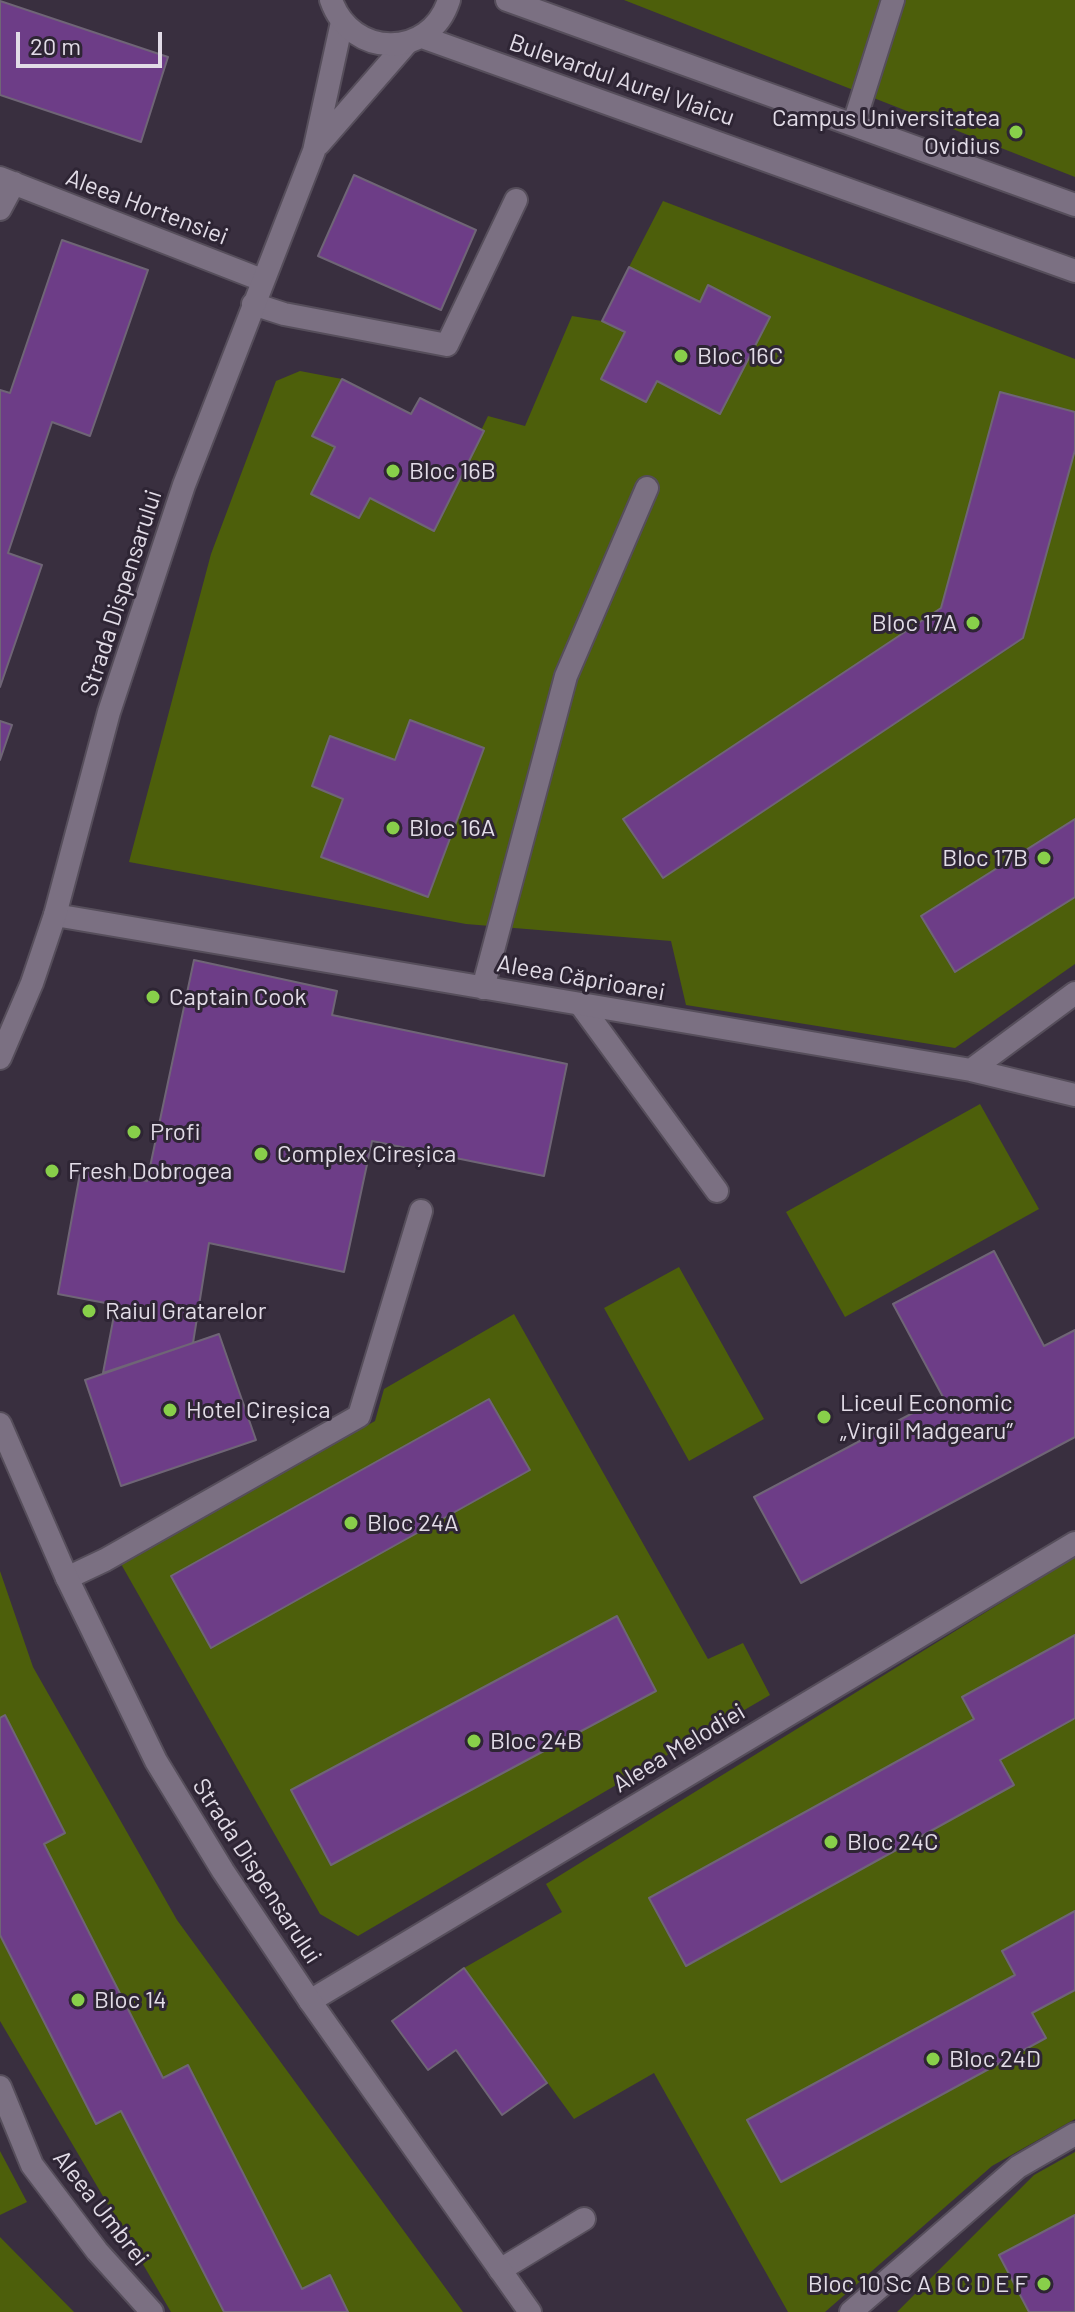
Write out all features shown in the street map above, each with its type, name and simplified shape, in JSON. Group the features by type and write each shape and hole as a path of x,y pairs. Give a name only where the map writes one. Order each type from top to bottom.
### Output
{"street":[{"name":"Strada Dispensarului","path":"0,1058 32,983 55,915 109,712 184,485 314,151 331,126 414,41 439,23 449,0"},
{"name":"Bulevardul Aurel Vlaicu","path":"507,0 1075,205"},
{"path":"854,123 868,69 893,0"},
{"name":"Strada Dispensarului","path":"314,151 333,6"},
{"name":"Bulevardul Aurel Vlaicu","path":"333,6 359,38 382,46 414,41 1075,271"},
{"name":"Aleea Hortensiei","path":"0,209 7,181 262,280"},
{"path":"253,304 284,314 447,345 516,200"},
{"path":"483,988 566,676 647,488"},
{"name":"Aleea Căprioarei","path":"55,915 971,1070 1075,1095"},
{"path":"971,1070 1075,993"},
{"path":"580,1004 717,1191"},
{"path":"67,1578 359,1416 421,1211"},
{"name":"Strada Dispensarului","path":"0,1424 67,1578 156,1761 223,1871 310,2001 530,2312"},
{"name":"Aleea Melodiei","path":"310,2001 346,1976 1075,1543"},
{"name":"Aleea Umbrei","path":"0,2087 32,2165 97,2251 152,2312"},
{"path":"851,2312 1018,2167 1075,2134"},
{"path":"500,2270 584,2219"}],"green space":[{"name":"Campus Universitatea Ovidius","path":"624,0 1075,0 1075,177"},
{"path":"663,201 1075,359 1075,412 1000,392 941,608 624,819 663,878 1023,639 1075,450 1075,819 921,916 956,972 1075,897 1075,964 955,1048 686,1005 671,941 466,924 129,862 211,554 276,381 300,371 342,379 312,436 335,447 311,494 359,518 370,498 433,530 488,416 525,426 572,316 602,321 625,332 601,379 646,402 657,381 720,414 769,317 708,286 700,302 629,267","holes":["411,720 484,748 427,897 321,857 343,799 312,786 330,736 395,760"]},
{"path":"980,1104 1039,1209 845,1317 786,1212"},
{"path":"679,1267 764,1419 689,1461 604,1308"},
{"path":"514,1314 708,1659 743,1643 770,1695 358,1936 320,1914 121,1564 375,1421 384,1389","holes":["489,1399 529,1471 211,1647 172,1577","617,1617 656,1691 331,1864 291,1790"]},
{"path":"1075,1557 1075,1635 962,1698 974,1719 649,1898 687,1966 1013,1785 1000,1760 1075,1718 1075,1911 1003,1950 1015,1975 747,2120 781,2182 1046,2039 1032,2013 1075,1990 1075,2119 992,2166 825,2312 788,2312 654,2073 574,2119 464,1968 562,1912 546,1884"},
{"path":"0,1571 33,1667 177,1920 463,2312 348,2312 329,2276 302,2289 189,2066 163,2078 44,1844 65,1832 6,1716 0,1718"},
{"path":"0,1935 96,2124 121,2111 224,2312 171,2312 0,2021"},
{"path":"0,2151 27,2202 0,2215"},
{"path":"1075,2152 1075,2215 999,2256 1029,2312 897,2312 1034,2175"},
{"path":"0,2237 74,2312 0,2312"}],"building":[{"path":"0,1 168,57 141,142 0,95"},
{"path":"354,175 476,230 441,310 318,256"},
{"path":"62,240 148,270 90,436 52,422 8,553 42,565 0,687 0,390 10,393"},
{"name":"Bloc 16C","path":"629,267 700,302 708,285 770,317 720,414 657,381 646,402 601,379 625,332 602,321"},
{"name":"Bloc 16B","path":"342,379 411,414 420,398 484,431 434,531 370,498 359,518 311,494 335,447 312,436"},
{"name":"Bloc 17A","path":"1000,392 1075,412 1075,450 1023,638 663,878 623,819 941,608"},
{"name":"Bloc 16A","path":"410,720 484,748 428,897 321,857 343,799 312,786 330,736 395,760"},
{"path":"0,721 12,725 0,760"},
{"name":"Bloc 17B","path":"1075,819 1075,897 955,972 921,916"},
{"name":"Complex Cireșica","path":"194,960 337,991 332,1015 567,1064 544,1176 372,1141 344,1272 209,1243 193,1343 103,1373 116,1305 58,1294 81,1168 147,1181"},
{"path":"994,1251 1044,1346 1075,1330 1075,1437 801,1583 754,1497 943,1397 893,1304"},
{"name":"Hotel Cireșica","path":"219,1334 256,1440 121,1486 85,1380"},
{"name":"Bloc 24A","path":"489,1399 530,1470 211,1648 171,1576"},
{"name":"Bloc 24B","path":"617,1616 656,1691 331,1865 291,1790"},
{"name":"Bloc 24C","path":"1075,1635 1075,1718 1000,1760 1014,1785 686,1966 649,1898 974,1719 962,1697"},
{"name":"Bloc 14","path":"5,1715 65,1833 44,1844 163,2078 188,2065 302,2289 330,2275 348,2312 224,2312 121,2111 96,2124 0,1935 0,1718"},
{"name":"Bloc 24D","path":"1075,1911 1075,1990 1032,2013 1046,2038 781,2182 747,2120 1015,1975 1002,1951"},
{"path":"464,1968 547,2083 502,2115 456,2050 428,2070 392,2021"},
{"name":"Bloc 10 Sc A B C D E F","path":"1075,2215 1075,2312 1029,2312 999,2255"}],"place":[{"name":"Campus Universitatea Ovidius","path":"1016,132"},
{"name":"Bloc 16C","path":"681,356"},
{"name":"Bloc 16B","path":"393,471"},
{"name":"Bloc 17A","path":"973,623"},
{"name":"Bloc 16A","path":"393,828"},
{"name":"Bloc 17B","path":"1044,858"},
{"name":"Captain Cook","path":"153,997"},
{"name":"Profi","path":"134,1132"},
{"name":"Complex Cireșica","path":"261,1154"},
{"name":"Fresh Dobrogea","path":"52,1171"},
{"name":"Raiul Gratarelor","path":"89,1311"},
{"name":"Hotel Cireșica","path":"170,1410"},
{"name":"Liceul Economic „Virgil Madgearu”","path":"824,1417"},
{"name":"Bloc 24A","path":"351,1523"},
{"name":"Bloc 24B","path":"474,1741"},
{"name":"Bloc 24C","path":"831,1842"},
{"name":"Bloc 14","path":"78,2000"},
{"name":"Bloc 24D","path":"933,2059"},
{"name":"Bloc 10 Sc A B C D E F","path":"1044,2284"}]}
